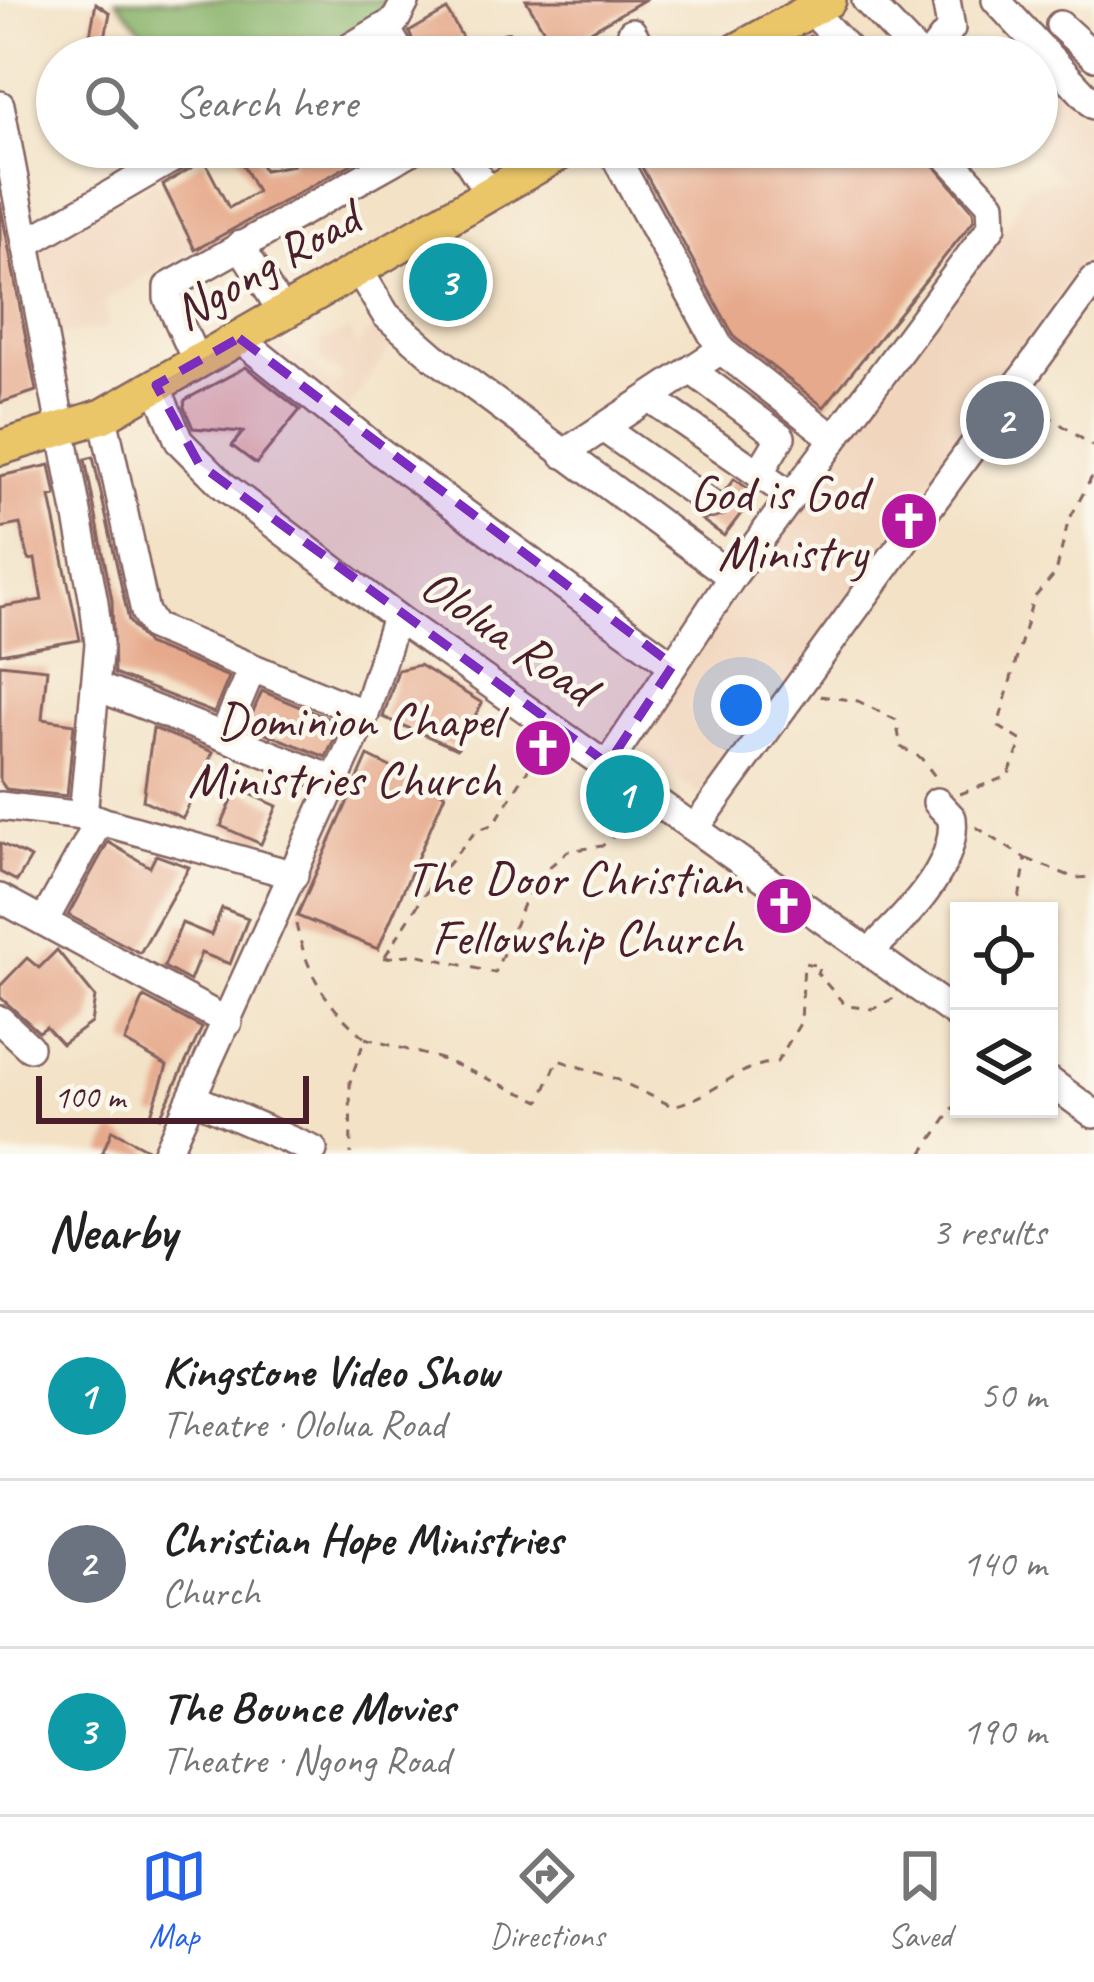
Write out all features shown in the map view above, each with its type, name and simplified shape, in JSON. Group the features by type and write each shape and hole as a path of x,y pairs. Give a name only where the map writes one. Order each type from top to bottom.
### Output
{"main road":[{"path":"763,36 820,5"},
{"name":"Ngong Road","path":"0,448 104,416 533,168"}],"street":[{"path":"370,36 395,21 406,0"},
{"path":"866,0 901,36"},
{"path":"945,36 951,28 946,0"},
{"path":"996,0 1030,36"},
{"path":"820,5 841,36"},
{"path":"1060,26 1094,56"},
{"path":"385,27 391,36"},
{"path":"1058,66 1094,105"},
{"path":"0,105 99,644 92,818 44,921"},
{"path":"27,243 156,168"},
{"path":"197,362 168,298 168,287 379,168"},
{"path":"473,168 490,195"},
{"path":"622,168 722,350 740,370 832,437"},
{"path":"608,764 832,437 992,226 991,204 958,168"},
{"path":"240,244 283,313"},
{"path":"358,269 386,315 732,578"},
{"path":"696,827 1094,280"},
{"path":"239,338 383,454 674,665"},
{"path":"563,454 722,350"},
{"path":"691,370 781,436 760,473"},
{"name":"Ololua Road","path":"156,385 179,441 199,464 396,617 951,1010"},
{"path":"651,399 791,496"},
{"path":"104,416 148,621 364,714"},
{"path":"603,428 711,504"},
{"path":"166,1154 337,782 396,617"},
{"path":"224,735 252,668"},
{"path":"95,686 337,782"},
{"path":"870,951 903,920 948,848 952,818 942,800"},
{"path":"0,806 92,818 294,875"},
{"path":"0,898 228,1022"},
{"path":"0,1020 29,1047"},
{"path":"1058,1088 1094,1114"},
{"path":"195,1099 313,1150"}],"path":[{"path":"1007,397 1018,396 1041,409 1094,447"},
{"path":"942,800 1009,776 1022,741 998,726 1033,598 1056,573 1074,507 1094,473"},
{"path":"557,727 518,778 494,824 476,831 432,883 384,958 416,954 496,973 532,882 568,851 602,846 628,819 664,803"},
{"path":"1026,859 1075,878 1094,877"},
{"path":"295,919 304,958 331,1010 365,1038 444,1060 540,1101 557,1060 616,1079 672,1106 720,1089 748,1065 777,1062 801,1022 804,963 820,966 817,973 846,1006 873,1009 922,989"},
{"path":"350,1154 350,1082 365,1038"},
{"path":"922,1154 950,1113"}],"highlighted area":[{"path":"239,338 673,665 608,764 199,464 156,385"}],"shaded area":[{"path":"1058,88 1094,126 1094,243 732,768 703,797 639,751 641,725 1012,217 1025,187 1068,180 1052,168 1058,168"},
{"path":"154,182 191,250 106,299 109,328 52,336 38,244"},
{"path":"373,325 393,343 348,410 256,340 270,332 335,386 344,375 321,362 320,342 350,330 356,348"}],"green space":[{"path":"116,0 392,0 390,9 337,36 148,36"}],"building":[{"path":"526,0 644,0 582,36 547,36"},
{"path":"96,3 110,13 105,36 90,36"},
{"path":"447,10 461,36 411,36 409,32"},
{"path":"191,168 208,168 229,208 257,192 244,168 344,168 195,250 163,185"},
{"path":"642,168 937,168 973,211 974,220 824,407 735,338"},
{"path":"0,202 36,391 0,403"},
{"path":"246,367 300,410 256,464 232,446 243,432 193,428 184,407 185,400"},
{"path":"93,457 129,621 147,644 229,677 214,713 114,674 112,600 85,459"},
{"path":"50,465 56,496 50,497 80,640 0,654 0,607 42,600 35,559 29,560 20,524 0,528 0,476"},
{"path":"734,479 756,494 724,536 702,520 725,515 729,504 724,492"},
{"path":"0,664 47,669 42,719 74,724 67,796 6,789 0,781"},
{"path":"419,665 482,703 457,749 383,717 398,670"},
{"path":"262,691 341,724 326,757 247,726"},
{"path":"153,728 213,752 183,818 143,800"},
{"path":"368,756 445,794 378,949 297,916"},
{"path":"237,788 277,806 261,844 221,826"},
{"path":"108,842 150,867 156,855 189,867 140,953 68,915"},
{"path":"0,843 31,858 17,881 0,872"},
{"path":"222,908 248,918 230,964 201,953 190,981 164,967 182,923 211,935"},
{"path":"57,950 95,997 91,1023 62,1044 46,1027 39,1032 0,997 0,986 27,958 39,968"},
{"path":"144,997 202,1028 160,1117 151,1114 167,1066 125,1042"},
{"path":"112,1130 149,1150 148,1154 102,1154"}],"place":[{"name":"The Bounce Movies","path":"448,282"},
{"name":"Christian Hope Ministries","path":"1005,420"},
{"name":"God is God Ministry","path":"909,521"},
{"name":"Dominion Chapel Ministries Church","path":"543,748"},
{"name":"Kingstone Video Show","path":"625,794"},
{"name":"The Door Christian Fellowship Church","path":"784,906"}]}
